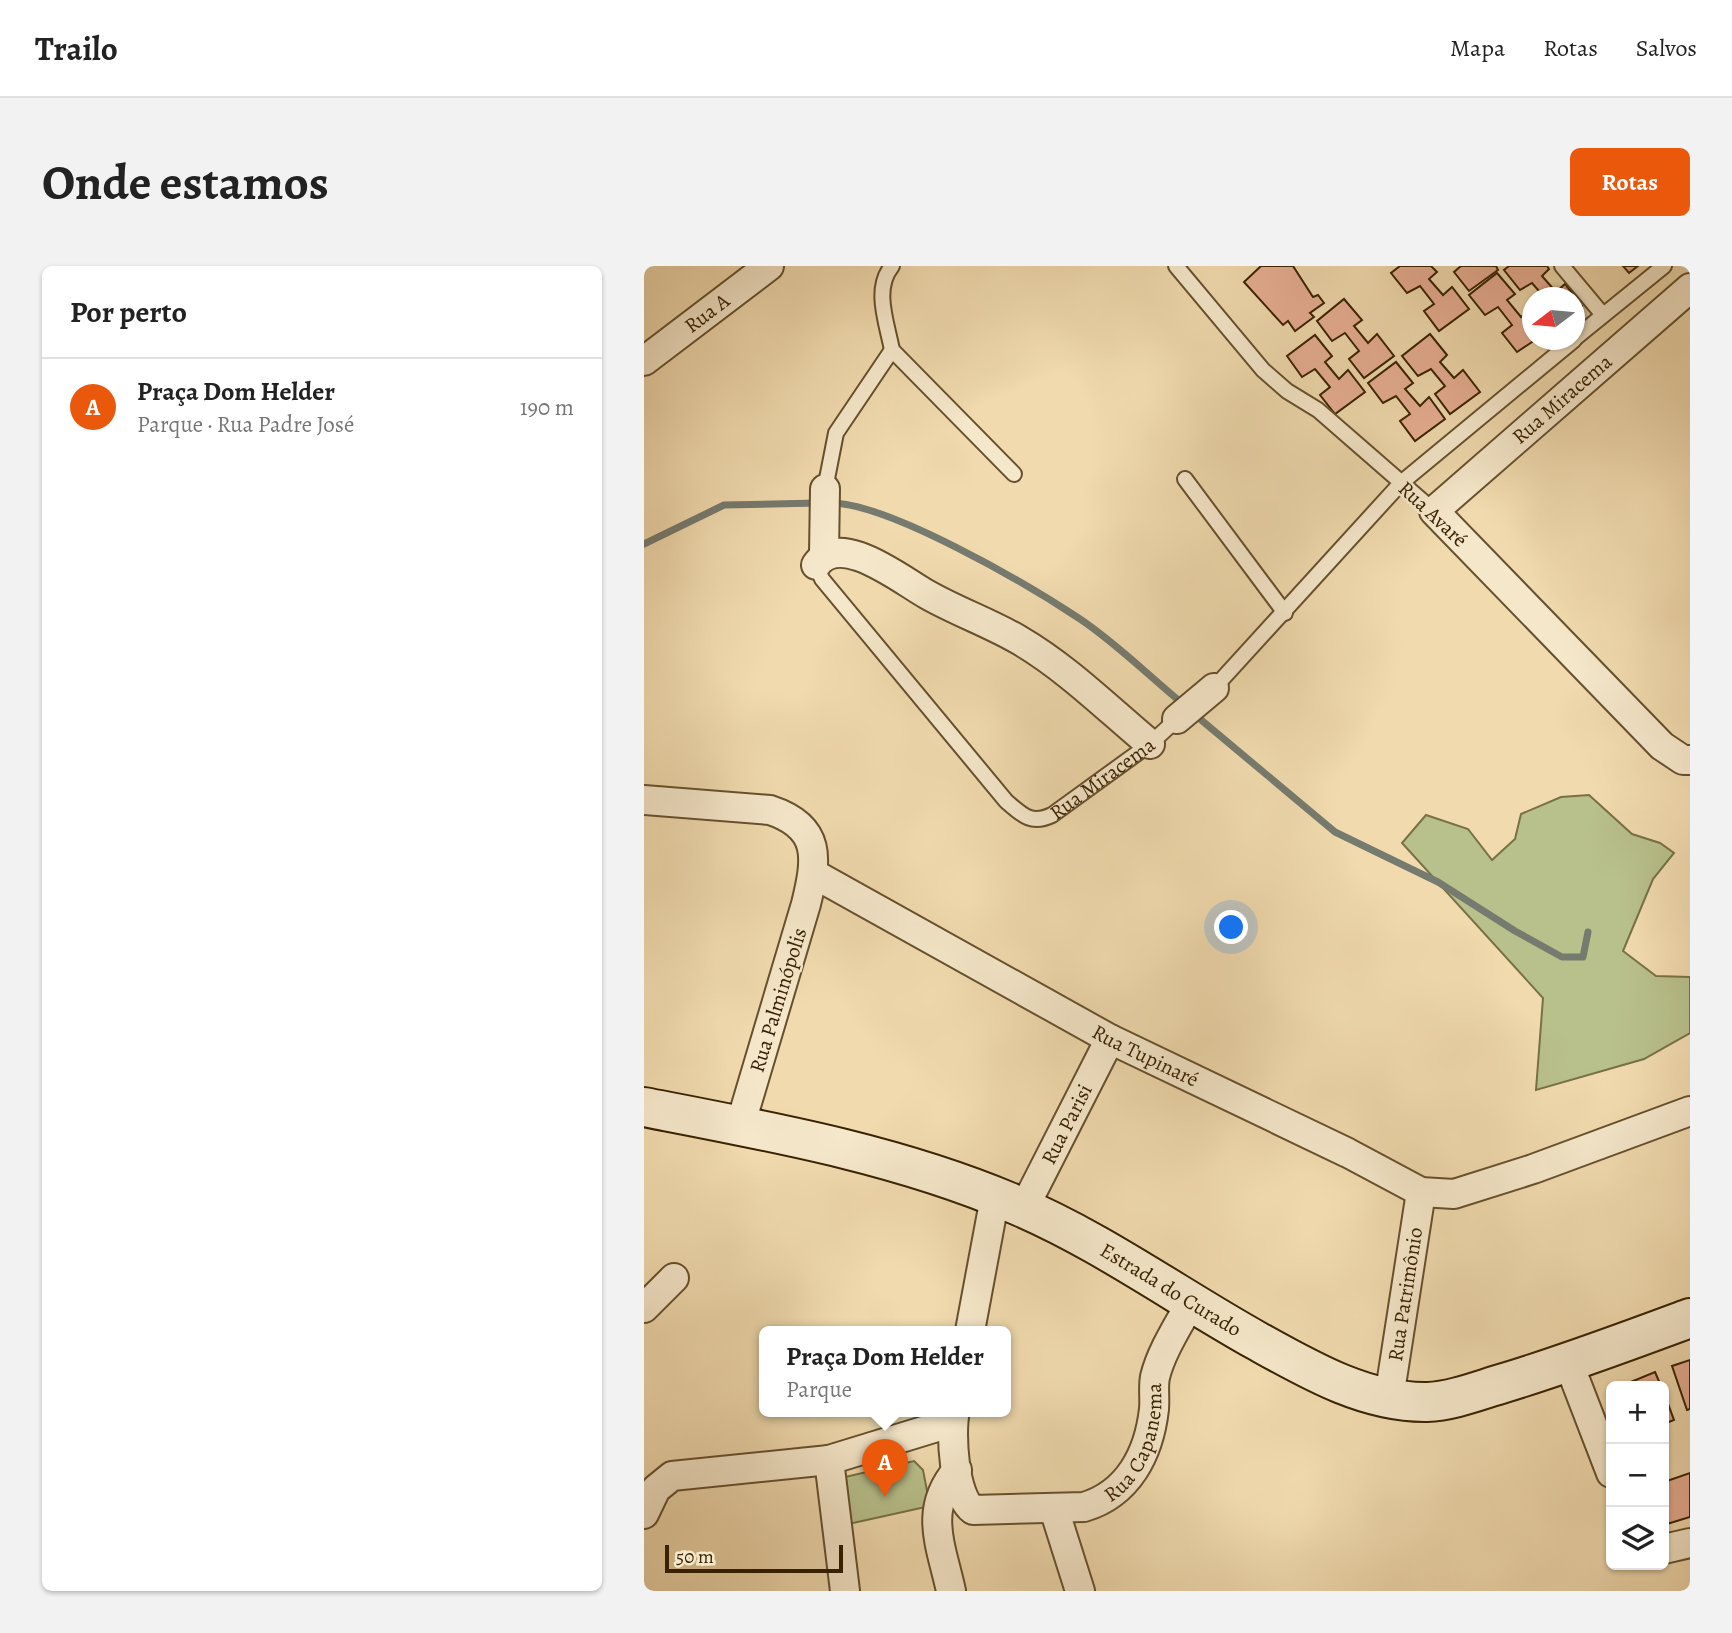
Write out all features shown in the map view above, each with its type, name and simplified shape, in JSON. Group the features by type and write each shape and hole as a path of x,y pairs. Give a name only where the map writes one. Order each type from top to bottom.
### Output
{"main road":[{"name":"Estrada do Curado","path":"644,1107 740,1126 922,1169 1010,1202 1110,1255 1190,1304 1319,1375 1388,1398 1429,1402 1467,1394 1569,1364 1690,1318"}],"street":[{"name":"Rua A","path":"644,361 769,266"},
{"name":"Rua Miracema","path":"1434,510 1688,294"},
{"path":"820,559 824,500"},
{"name":"Rua Avaré","path":"1434,510 1662,746 1683,760 1690,760"},
{"path":"820,559 836,551 859,556 952,609 1020,641 1150,744"},
{"name":"Rua Miracema","path":"1177,719 1214,688"},
{"path":"644,800 770,810 789,816 811,839 814,874"},
{"name":"Rua Tupinaré","path":"814,874 1110,1039 1348,1153 1421,1192 1454,1194 1533,1169 1690,1111"},
{"name":"Rua Palminópolis","path":"740,1126 814,874"},
{"name":"Rua Parisi","path":"972,1326 1010,1202 1110,1039"},
{"name":"Rua Patrimônio","path":"1388,1398 1421,1192"},
{"path":"644,1308 674,1278"},
{"name":"Rua Capanema","path":"957,1470 962,1500 973,1510 981,1512 1084,1507 1099,1503 1116,1493 1132,1477 1142,1456 1154,1413 1156,1373 1190,1304"},
{"path":"1569,1364 1606,1460"},
{"path":"644,1514 656,1489 672,1476 830,1460 954,1417 957,1470 942,1492 935,1512 951,1591"},
{"path":"830,1460 845,1591"},
{"path":"1054,1509 1080,1591"},
{"path":"1669,1548 1690,1543"}],"lane":[{"path":"892,266 883,278 882,296 891,350 1014,474"},
{"name":"Rua Avaré","path":"1176,266 1263,370 1287,391 1318,410 1434,510"},
{"path":"1562,266 1603,315"},
{"name":"Rua Miracema","path":"1585,330 1664,266"},
{"path":"824,500 836,433 891,350"},
{"name":"Rua Miracema","path":"1214,688 1401,483 1561,350"},
{"path":"1185,479 1285,613"},
{"name":"Rua Miracema","path":"820,559 822,579 1006,801 1026,818 1034,821 1052,815 1150,744 1177,719"}],"green space":[{"path":"1589,795 1632,834 1660,843 1674,853 1653,879 1623,951 1656,976 1690,977 1690,1033 1644,1059 1536,1090 1543,998 1402,843 1426,815 1468,829 1492,860 1515,839 1521,814 1561,797"},
{"path":"914,1461 923,1470 930,1506 844,1525 845,1477"}],"building":[{"path":"1261,266 1293,266 1313,297 1318,295 1324,303 1310,313 1314,317 1295,331 1288,321 1283,325 1244,282"},
{"path":"1400,266 1431,266 1437,272 1429,279 1443,295 1452,287 1469,309 1439,331 1424,311 1434,304 1420,286 1407,293 1391,273"},
{"path":"1461,266 1496,266 1498,270 1469,291 1454,272"},
{"path":"1509,266 1547,266 1549,269 1542,276 1552,287 1535,287 1532,283 1520,290 1504,270"},
{"path":"1623,266 1638,266 1629,273"},
{"path":"1497,273 1515,294 1507,300 1522,316 1522,349 1517,352 1502,333 1512,325 1498,307 1485,315 1469,295"},
{"path":"1344,299 1362,320 1354,326 1368,343 1377,334 1394,356 1364,378 1349,359 1359,351 1345,333 1332,341 1317,321"},
{"path":"1430,334 1447,355 1440,362 1454,378 1463,370 1480,392 1450,414 1435,394 1445,386 1431,369 1418,376 1402,356"},
{"path":"1315,335 1332,356 1325,362 1339,379 1348,370 1365,392 1335,414 1320,395 1330,387 1315,369 1302,377 1287,356"},
{"path":"1396,362 1413,383 1405,389 1420,406 1429,397 1445,419 1415,441 1400,421 1410,414 1396,396 1383,403 1368,383"},
{"path":"1690,1360 1690,1409 1687,1410 1672,1366"},
{"path":"1655,1372 1659,1381 1633,1381"},
{"path":"1669,1406 1674,1420 1669,1422"},
{"path":"1690,1473 1690,1517 1669,1523 1669,1507 1669,1480"}],"waterway":[{"path":"644,544 724,505 818,503"},
{"path":"830,503 855,506 886,516 921,530 994,567 1093,628 1183,704"},
{"path":"1194,714 1335,832 1438,882 1562,957 1583,957 1588,932"}],"place":[{"name":"Praça Dom Helder","path":"885,1497"}]}
